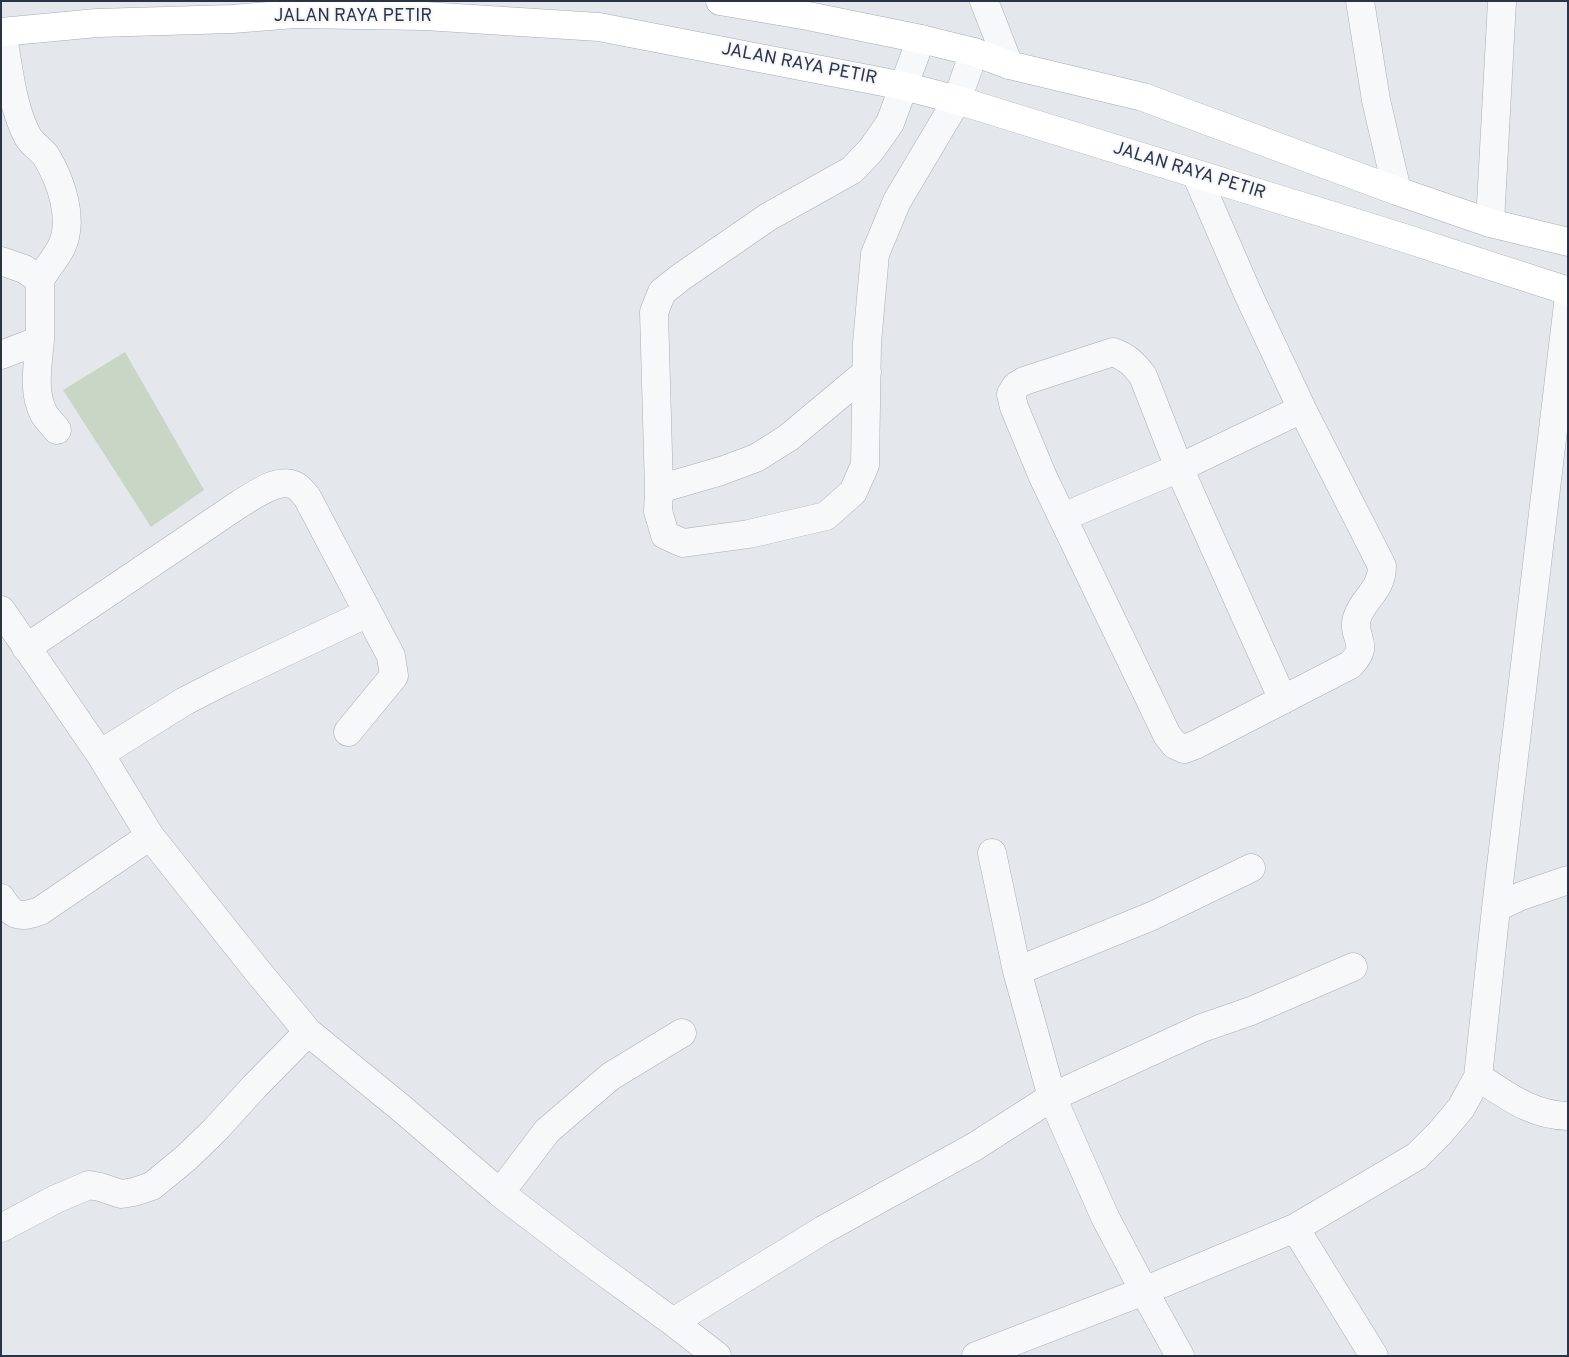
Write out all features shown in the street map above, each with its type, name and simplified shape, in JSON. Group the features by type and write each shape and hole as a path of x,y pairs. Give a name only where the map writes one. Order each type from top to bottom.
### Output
{"main road":[{"path":"720,1 808,9 974,52 1009,65 1143,97 1397,191 1490,223 1568,242"},
{"name":"JALAN RAYA PETIR","path":"2,32 97,23 232,19 295,14 424,16 598,27 904,86 957,100 1398,236 1568,291"}],"street":[{"path":"984,1 1009,65"},
{"path":"1360,1 1376,100 1397,191"},
{"path":"1490,223 1502,1"},
{"path":"2,32 18,111 29,138 45,155 56,175 66,205 66,233 61,247 40,280 40,340 37,379 39,401 45,415 57,430"},
{"path":"921,39 890,123 871,150 852,170 768,217 680,277 662,292 654,312 658,511 666,535 683,543 750,534 826,516 853,492 865,465 868,343 875,254 897,201 957,100 974,52"},
{"path":"1196,174 1248,294 1302,409 1382,566 1382,574 1375,591 1357,618 1356,627 1361,643 1360,653 1356,660 1350,665 1283,700 1195,745 1184,749 1175,745 1167,735 1043,476 1014,407 1011,394 1016,386 1024,381 1113,352 1125,356 1134,364 1143,376 1179,468 1283,700"},
{"path":"1,261 24,269 40,280"},
{"path":"976,1356 1144,1292 1294,1228 1417,1156 1461,1108 1478,1077 1496,908 1568,304"},
{"path":"1,356 40,340"},
{"path":"659,489 721,471 756,458 788,438 867,372"},
{"path":"1063,517 1179,468 1302,409"},
{"path":"26,648 241,503 270,487 286,483 296,486 307,497 391,656 394,676 348,732"},
{"path":"1,610 100,754 150,836 308,1032 401,1108 500,1193 717,1356"},
{"path":"100,754 185,701 219,683 368,613"},
{"path":"1,898 9,911 24,917 40,911 150,836"},
{"path":"992,853 1017,971 1052,1097 1105,1217 1180,1356"},
{"path":"1017,971 1152,916 1251,868"},
{"path":"1496,908 1521,896 1568,880"},
{"path":"673,1322 823,1230 974,1147 1052,1097 1202,1028 1251,1011 1353,967"},
{"path":"1,1228 56,1198 88,1185 120,1194 152,1186 186,1158 215,1130 308,1032"},
{"path":"500,1193 547,1131 611,1076 682,1033"},
{"path":"1478,1077 1521,1104 1552,1115 1568,1116"},
{"path":"1294,1228 1374,1356"}],"green space":[{"path":"125,352 204,490 151,527 63,390"}]}
